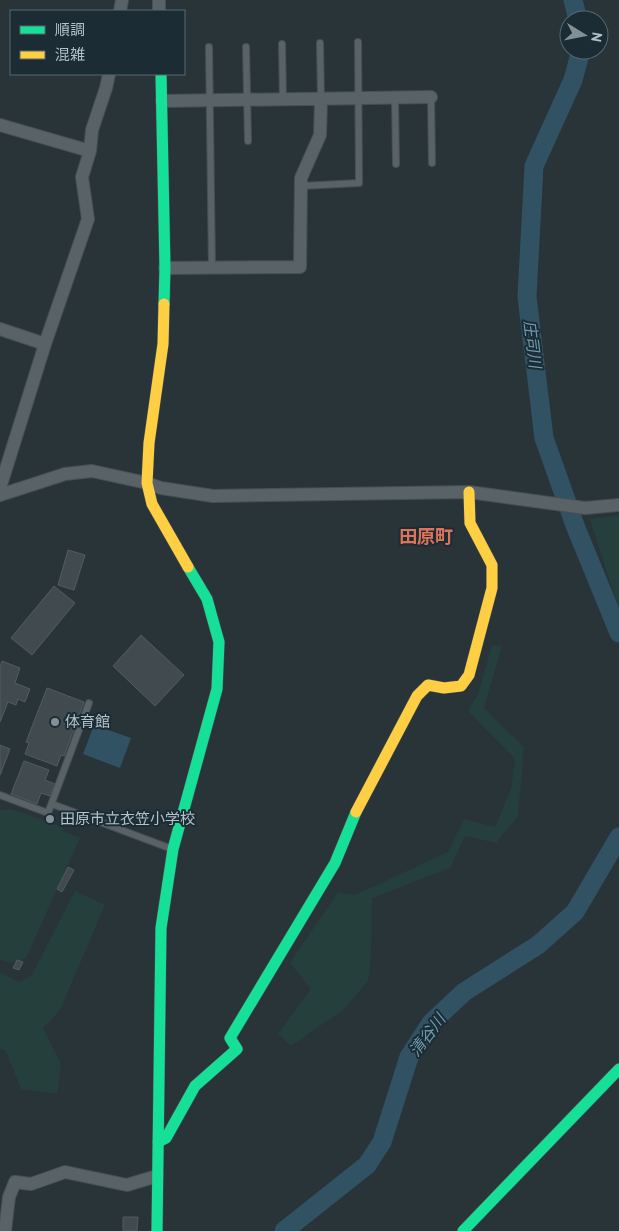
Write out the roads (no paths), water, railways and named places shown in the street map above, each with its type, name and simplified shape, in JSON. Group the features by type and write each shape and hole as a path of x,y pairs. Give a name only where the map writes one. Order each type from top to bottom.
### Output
{"street":[{"path":"0,488 45,344 88,219 82,177 90,151 92,130 109,75"},
{"path":"157,1231 161,928 173,849 217,689 219,642 207,598 152,504 147,483 149,442 163,344 166,268 162,75"},
{"path":"162,101 431,97"},
{"path":"166,268 300,267 301,178 320,136 321,100"},
{"path":"0,124 90,151"},
{"path":"0,329 45,344"},
{"path":"0,494 65,474 92,471 147,483 161,488 213,496 360,492 469,492 585,508 619,505"},
{"path":"158,1142 166,1138 195,1086 237,1049 230,1038 335,863 360,804 417,696 428,686 444,688 462,686 469,675 492,588 492,565 470,524 469,492"},
{"path":"463,1231 616,1077"},
{"path":"5,1231 5,1196 15,1182 31,1184 65,1172 127,1186 157,1176"}],"lane":[{"path":"301,186 359,183 358,42"},
{"path":"320,43 321,100"},
{"path":"282,44 283,100"},
{"path":"209,47 212,268"},
{"path":"246,47 248,141"},
{"path":"431,97 432,162"},
{"path":"395,98 396,164"},
{"path":"0,796 48,813 89,702"},
{"path":"52,804 173,849"}],"water":[{"path":"94,725 131,738 120,768 83,754"}],"waterway":[{"name":"庄司川","path":"573,0 576,10"},
{"name":"庄司川","path":"578,60 573,80 534,166 527,297 544,438 576,528 619,633"},
{"name":"清谷川","path":"284,1231 367,1165 382,1142 409,1057 431,1023 464,992 538,945 575,912 619,837"}],"place":[{"name":"体育館","path":"55,722"},
{"name":"田原市立衣笠小学校","path":"50,819"}],"district":[{"name":"田原町","path":"426,537"}]}
